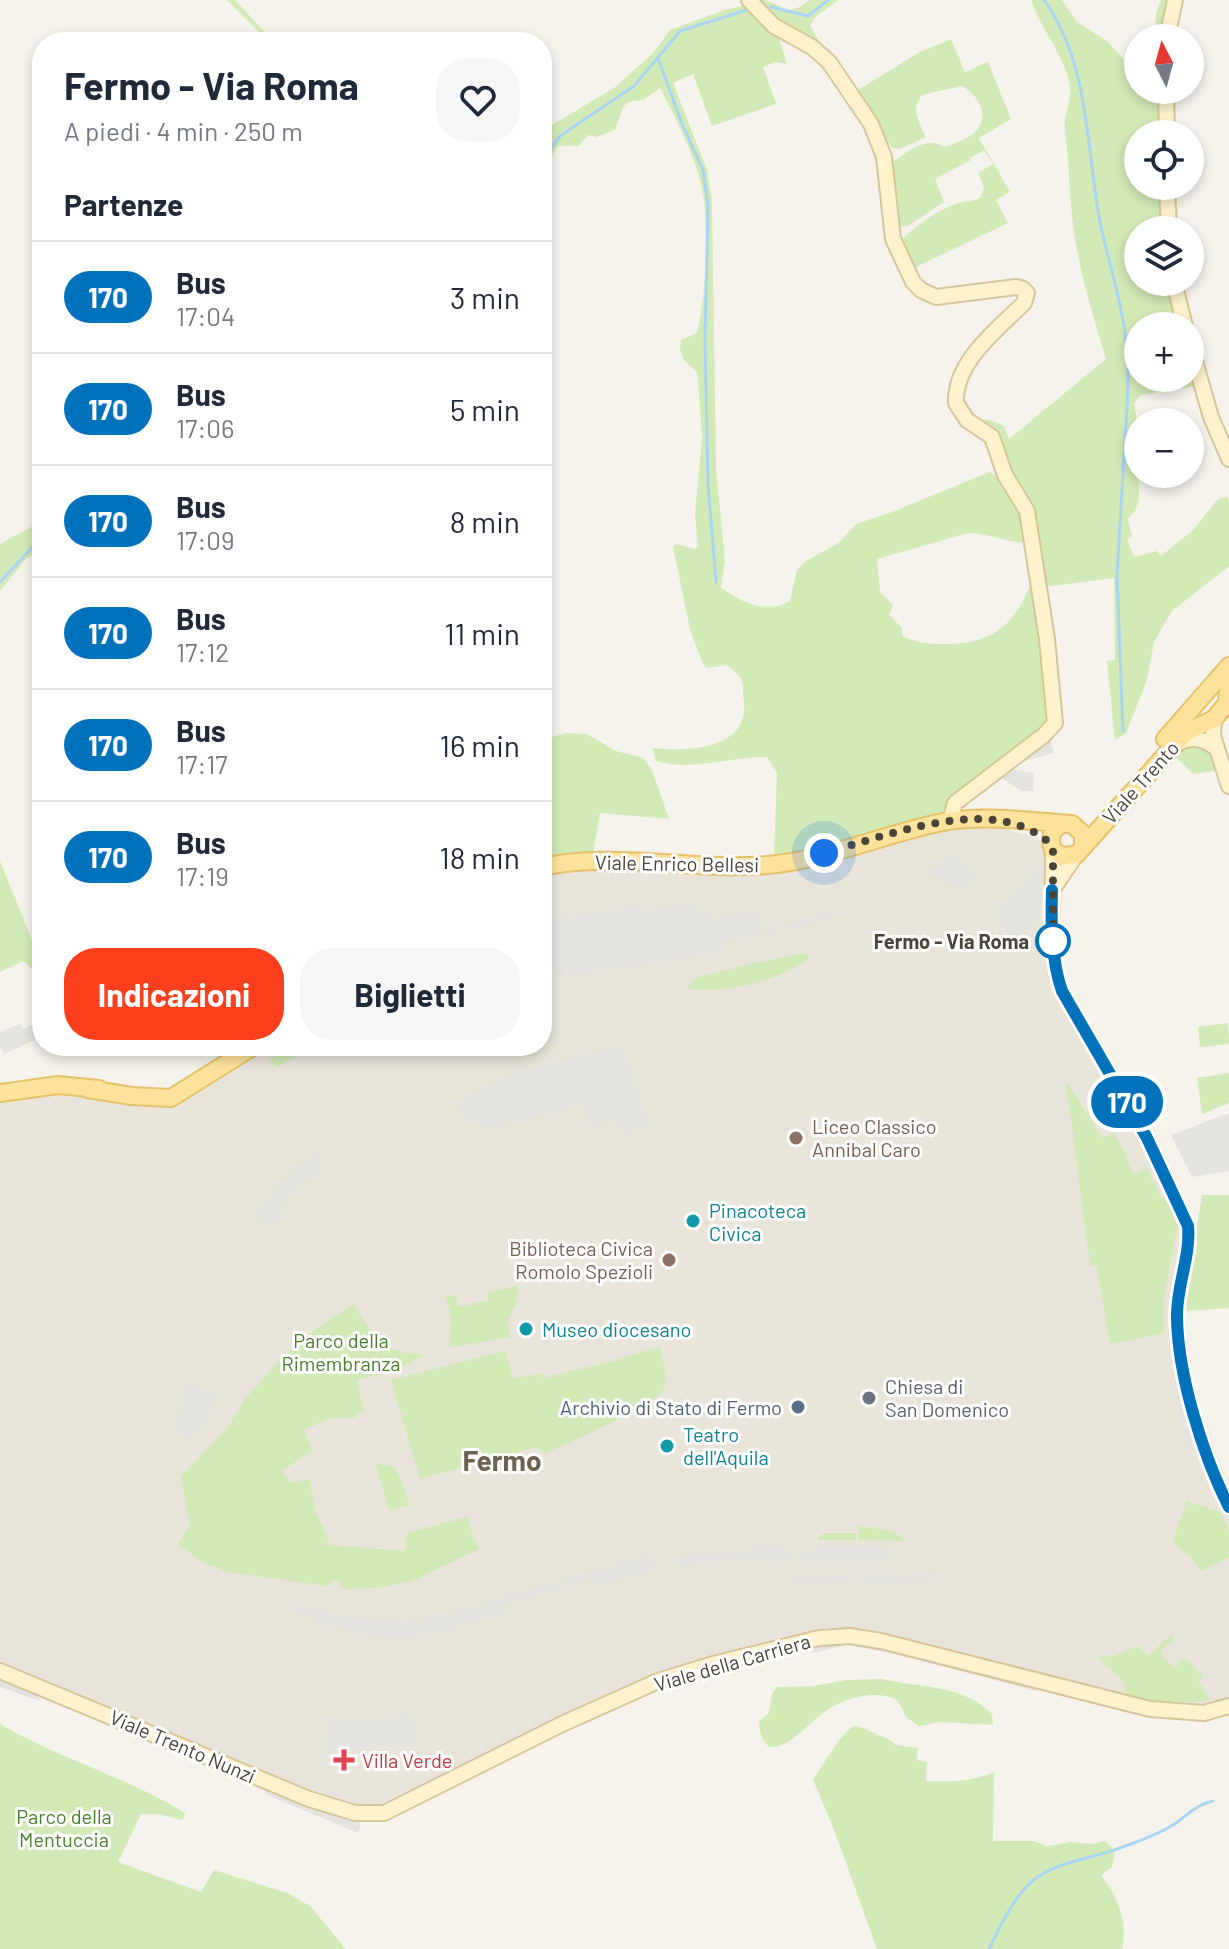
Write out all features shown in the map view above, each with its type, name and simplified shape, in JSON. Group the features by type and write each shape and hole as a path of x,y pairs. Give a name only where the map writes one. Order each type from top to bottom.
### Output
{"main road":[{"path":"749,0 774,26 812,47 829,62 871,124 884,157 893,239 913,282 936,297 1016,287 1027,293 1024,303 968,364 958,380 956,403 967,420 992,437 1005,475 1027,511 1047,639 1055,723 1044,735 955,803 950,825"},
{"path":"1170,24 1175,0"},
{"path":"1204,392 1229,459"},
{"name":"Viale Trento","path":"1080,850 1172,746 1220,702 1229,666"},
{"path":"1193,706 1194,717 1220,702"},
{"path":"1220,702 1217,752 1229,786"},
{"name":"Viale Trento","path":"1069,825 1092,820 1106,808 1193,706 1220,702"},
{"path":"1172,746 1189,738 1206,741 1217,752"},
{"name":"Viale Enrico Bellesi","path":"552,866 586,862 767,865 802,859 905,831 978,820 1069,825"},
{"name":"Viale Enrico Bellesi","path":"1006,820 1036,833 1052,846"},
{"path":"1052,890 1080,850 1083,834 1069,825 1053,832 1052,890 1057,976 1062,991 1147,1138 1188,1226 1178,1301 1178,1335 1202,1443 1212,1474 1229,1507"},
{"path":"1052,846 1062,856 1080,850"},
{"path":"0,1093 58,1085 159,1098 176,1097 239,1056"},
{"name":"Viale della Carriera","path":"368,1815 402,1806 540,1734 658,1681 819,1638 850,1636 881,1641 1130,1705 1171,1712 1229,1713"},
{"name":"Viale Trento Nunzi","path":"0,1671 309,1799 368,1815"},
{"name":"Viale della Carriera","path":"1212,1712 1229,1706"}],"shaded area":[{"path":"1051,741 1054,753 1016,763 1024,753"},
{"path":"1008,765 1012,769 1034,773 1033,791 1022,791 996,775"},
{"path":"990,824 1037,838 1052,851 1048,893 1050,975 1153,1156 1185,1239 1172,1320 1222,1503 1229,1516 1229,1698 1216,1706 1154,1706 835,1633 562,1718 371,1808 339,1803 0,1667 0,1098 60,1088 171,1101 244,1056 552,1056 552,868 708,868"},
{"path":"955,854 976,878 961,892 927,874 926,869"},
{"path":"1043,864 1040,915 1010,946 996,909"},
{"path":"688,904 715,918 755,912 762,929 835,910 837,914 810,924 725,941 721,952 561,976 552,965 552,920 641,906 644,911"},
{"path":"20,1024 23,1029 32,1025 32,1041 4,1054 0,1032"},
{"path":"622,1046 649,1126 623,1134 619,1120 591,1128 585,1103 491,1129 464,1118 458,1102 514,1073"},
{"path":"1229,1113 1229,1171 1192,1177 1171,1135"},
{"path":"316,1150 322,1172 306,1180 286,1197 281,1209 284,1217 263,1225 258,1214 275,1188"},
{"path":"1180,1370 1197,1450 1188,1452 1173,1371"},
{"path":"185,1385 216,1392 203,1427 185,1439 178,1430"},
{"path":"749,1546 786,1547 787,1552 794,1552 794,1561 725,1560 678,1566 677,1557 749,1552"},
{"path":"811,1547 887,1548 887,1561 800,1561 800,1552 811,1552"},
{"path":"650,1555 655,1570 595,1586 593,1579 564,1588 562,1580"},
{"path":"934,1571 935,1577 906,1583 866,1584 866,1579 855,1579 855,1575 898,1573 899,1577 914,1577"},
{"path":"850,1575 850,1580 788,1583 787,1579"},
{"path":"554,1582 558,1590 505,1604 508,1611 440,1632 406,1637 380,1637 315,1623 315,1616 292,1611 294,1605 362,1620 411,1621 472,1607 478,1612 481,1611 481,1604"},
{"path":"848,1638 1037,1683 1036,1691 895,1654 848,1645 813,1653 811,1646"},
{"path":"0,1679 38,1693 40,1701 0,1687"},
{"path":"407,1713 413,1722 415,1744 325,1751 330,1736 328,1716 363,1721 394,1718"},
{"path":"267,1788 361,1824 358,1833 265,1794"}],"green space":[{"path":"227,0 235,0 265,32 259,32"},
{"path":"757,0 789,10 810,0 838,0 814,18 810,26 824,50 777,22"},
{"path":"1031,0 1062,0 1077,22 1107,41 1124,60 1124,104 1163,104 1164,120 1124,120 1124,200 1164,200 1164,216 1124,216 1124,296 1174,296 1178,312 1124,312 1124,392 1160,392 1141,395 1134,403 1135,408 1124,408 1124,488 1139,488 1139,500 1128,519 1132,536 1127,539 1134,557 1157,551 1161,556 1193,530 1218,499 1227,497 1229,502 1229,566 1171,612 1154,642 1147,680 1126,733 1115,740 1107,661 1115,660 1114,578 1043,587 1031,512 974,418 1004,426 1009,439 1106,359 1074,234 1065,130 1070,85 1060,57"},
{"path":"1161,0 1171,0 1167,24 1156,24"},
{"path":"746,5 758,21 777,33 787,64 775,62 763,67 776,104 712,126 693,74 673,83 707,170 712,202 716,469 725,560 721,587 754,605 781,605 790,601 797,570 806,561 840,542 856,524 990,472 1015,493 1030,542 968,533 877,559 880,592 893,605 889,615 902,628 902,636 923,643 944,644 974,641 998,631 1016,612 1030,585 1034,585 1051,706 1048,721 952,799 944,815 774,855 777,773 767,757 670,764 656,761 652,748 698,748 713,744 737,730 743,718 743,685 738,674 727,665 707,668 703,664 690,629 673,547 676,544 694,549 698,547 695,514 702,439 699,392 697,372 683,359 680,349 681,340 697,333 705,275 705,209 694,162 660,88 643,100 628,102 623,107 615,130 596,137 588,135 578,146 558,146 552,155 552,125 614,88 653,53 670,30"},
{"path":"951,39 965,72 988,62 1011,119 979,138 1010,192 996,200 1008,223 912,269 902,240 942,210 981,197 984,187 978,173 993,164 984,150 935,179 944,202 908,226 897,226 892,163 924,144 944,147 967,138 978,129 982,110 977,99 962,86 922,95 916,110 926,137 900,149 892,148 858,90 918,53"},
{"path":"32,526 32,556 26,559 0,591 0,544"},
{"path":"566,733 587,734 616,751 643,758 652,770 669,819 600,813 593,853 552,856 552,737"},
{"path":"1196,743 1211,750 1222,770 1193,774 1172,753"},
{"path":"0,861 32,940 32,969 23,961 0,972"},
{"path":"806,953 810,959 765,980 721,989 686,989 696,978"},
{"path":"1228,1023 1229,1044 1200,1047 1198,1027"},
{"path":"275,1056 296,1056 277,1067 269,1060"},
{"path":"1229,1073 1229,1103 1202,1114 1197,1078"},
{"path":"1066,1081 1102,1138 1114,1133 1133,1174 1147,1168 1161,1198 1168,1196 1178,1223 1164,1298 1164,1333 1110,1344 1097,1266 1090,1265"},
{"path":"1202,1195 1229,1195 1229,1308 1184,1311"},
{"path":"518,1285 516,1304 508,1324 510,1337 449,1348 451,1318 446,1296 455,1295 459,1307 488,1300 487,1293"},
{"name":"Parco della Rimembranza","path":"354,1304 381,1342 399,1351 425,1354 399,1369 357,1380 363,1409 354,1418 328,1419 304,1430 312,1450 282,1471 291,1483 309,1479 316,1511 330,1545 405,1551 407,1533 466,1517 479,1549 410,1582 376,1588 344,1589 335,1579 326,1586 228,1572 202,1562 178,1544 190,1526 181,1476 226,1430 246,1398 276,1364 316,1329"},
{"path":"660,1346 665,1373 664,1389 646,1404 545,1454 537,1447 420,1479 391,1380 505,1351 513,1378 541,1374 543,1378"},
{"path":"376,1464 393,1466 410,1505 389,1511"},
{"path":"1187,1501 1220,1512 1229,1530 1229,1557 1201,1571 1173,1540"},
{"path":"859,1526 893,1531 906,1541 858,1540"},
{"path":"825,1533 856,1533 856,1540 817,1540"},
{"path":"1172,1634 1175,1637 1159,1653 1174,1668 1186,1658 1203,1677 1198,1680 1210,1701 1170,1703 1126,1697 1125,1683 1097,1657 1114,1656 1137,1646 1148,1656"},
{"path":"882,1679 968,1697 992,1714 993,1725 941,1722 919,1726 907,1718 898,1701 871,1695 852,1698 834,1706 777,1747 768,1746 762,1738 759,1721 769,1713 772,1694 777,1687"},
{"name":"Parco della Mentuccia","path":"0,1724 185,1813 183,1820 141,1814 118,1862 201,1892 214,1870 287,1893 310,1906 346,1949 0,1949"},
{"path":"854,1726 895,1745 918,1748 917,1760 927,1762 926,1781 969,1780 994,1772 993,1841 1034,1841 1047,1846 1105,1841 1114,1852 1114,1859 1112,1867 1101,1875 1120,1910 1124,1929 1122,1949 877,1949 813,1780 838,1742"}],"waterway":[{"path":"771,7 808,16 828,0"},
{"path":"1044,0 1058,24 1077,75 1100,223 1126,340 1128,389 1117,575 1123,731"},
{"path":"552,147 560,136 634,86 680,31 747,10"},
{"path":"658,58 703,170 708,206 705,340 708,484 716,582"},
{"path":"0,582 32,548"},
{"path":"989,1949 1016,1900 1028,1885 1046,1872 1153,1835 1213,1801"}],"bus line":[{"name":"170","path":"1052,890 1054,950 1062,991 1147,1138 1188,1226 1177,1317 1182,1363 1212,1474 1229,1507"}],"place":[{"name":"Fermo - Via Roma","path":"1053,941"},
{"name":"Liceo Classico Annibal Caro","path":"796,1138"},
{"name":"Pinacoteca Civica","path":"693,1221"},
{"name":"Biblioteca Civica Romolo Spezioli","path":"669,1260"},
{"name":"Museo diocesano","path":"526,1329"},
{"name":"Chiesa di San Domenico","path":"869,1398"},
{"name":"Archivio di Stato di Fermo","path":"798,1407"},
{"name":"Teatro dell'Aquila","path":"667,1446"},
{"name":"Villa Verde","path":"344,1760"}],"district":[{"name":"Fermo","path":"502,1460"}],"route":[{"path":"824,853 950,821 1006,820 1051,843 1054,864 1053,941"}]}
